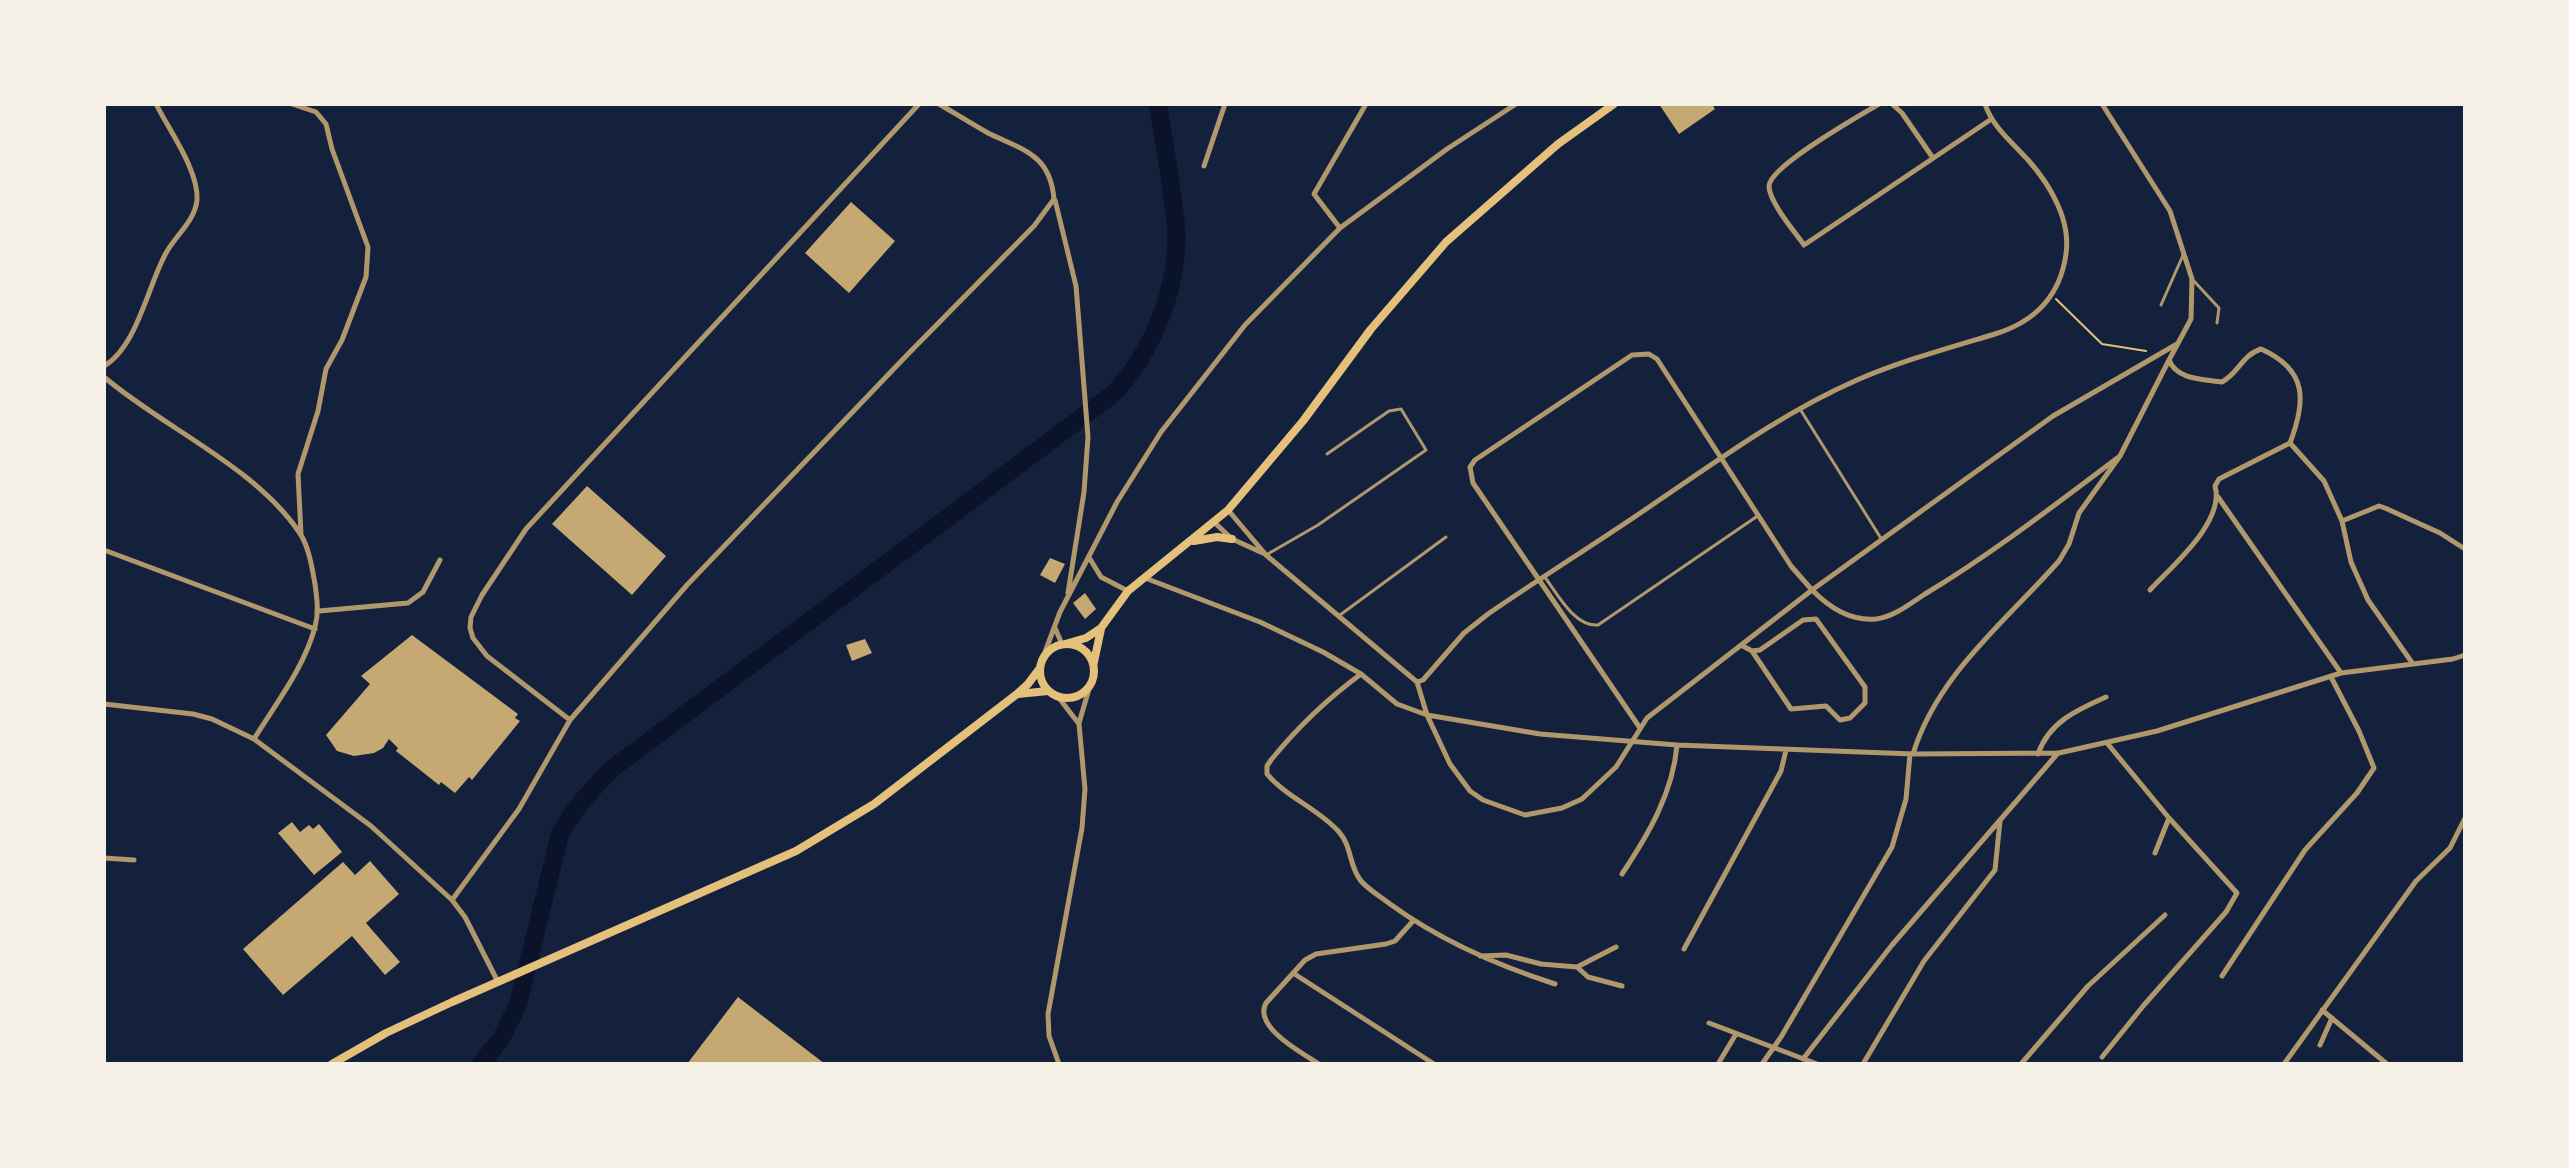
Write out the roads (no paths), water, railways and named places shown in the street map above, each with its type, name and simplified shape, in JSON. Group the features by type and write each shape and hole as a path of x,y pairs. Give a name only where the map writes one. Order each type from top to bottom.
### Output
{"main road":[{"path":"332,1064 386,1033 796,851 838,827 910,778 1028,684 1054,647 1086,638 1101,628 1128,591 1215,523 1303,421 1371,329 1446,242 1558,144 1614,104"},
{"path":"1193,541 1217,537 1232,539"},
{"path":"1041,664 1043,685 1048,691 1059,698 1075,698 1089,689 1094,678 1101,628"},
{"path":"1064,644 1084,649 1094,665"},
{"path":"1017,694 1048,691"}],"street":[{"path":"104,366 123,347 161,264 194,212 197,198 192,176 156,104"},
{"path":"254,739 300,665 315,629 319,611 312,569 301,534 298,474 318,411 326,369 342,340 366,277 368,247 332,149 326,124 316,112 292,104"},
{"path":"570,720 479,648 470,628 471,617 482,595 526,529 919,104"},
{"path":"939,104 1030,152 1043,164 1053,181 1054,199 1076,286 1088,437 1084,492 1067,598"},
{"path":"1204,166 1225,104"},
{"path":"1340,228 1314,194 1366,104"},
{"path":"1041,664 1060,612 1117,502 1161,432 1245,325 1340,228 1447,149 1516,104"},
{"path":"1879,104 1785,164 1771,180 1773,201 1804,245 1990,120"},
{"path":"1892,104 1912,126 1933,158"},
{"path":"1417,682 1423,680 1464,633 1537,580 1772,424 1855,381 1914,358 2016,327 2033,317 2054,292 2067,251 2064,224 2055,198 2031,164 1990,120 1985,104"},
{"path":"1762,1064 1892,847 1906,799 1911,754 1940,693 2059,561 2069,544 2079,513 2120,456 2191,319 2194,298 2192,279 2170,211 2102,104"},
{"path":"452,900 519,809 570,720 687,585 1034,226 1054,199"},
{"path":"1228,510 1266,555 1417,682 1427,715 1450,764 1470,791 1483,800 1525,815 1562,808 1582,799 1616,767 1647,718 1812,590 2053,416 2177,344"},
{"path":"2169,360 2172,367 2185,375 2222,382 2245,357 2261,349 2276,356 2294,375 2302,399 2300,417 2290,443 2219,479 2215,486 2218,496 2341,673"},
{"path":"1640,728 1473,483 1470,467 1475,460 1632,355 1649,354 1657,359 1791,566 1830,607 1859,619 1880,619 1969,568 2120,456"},
{"path":"104,377 127,397 230,465 272,502 301,534"},
{"path":"2290,443 2324,481 2342,521 2351,562 2368,600 2413,664"},
{"path":"2150,590 2206,529 2218,496"},
{"path":"2342,521 2379,506 2440,533 2465,549"},
{"path":"1215,523 1232,539 1266,555"},
{"path":"104,550 315,629"},
{"path":"1089,558 1101,577 1128,591"},
{"path":"319,611 408,603 423,592 440,560"},
{"path":"1144,578 1260,622 1323,652 1361,674 1397,704 1427,715 1540,734 1677,745 1911,754 2059,753 2157,731 2341,673 2465,655"},
{"path":"1741,645 1752,651 1791,709 1826,706 1840,720 1850,718 1865,703 1865,687 1816,619 1803,620 1760,650 1752,651"},
{"path":"1055,627 1064,644"},
{"path":"1361,674 1300,727 1267,766 1267,774 1335,827 1347,843 1356,874 1362,883 1413,921 1478,956 1555,984"},
{"path":"2222,976 2305,850 2357,793 2374,768 2331,677"},
{"path":"1059,1064 1049,1036 1048,1014 1082,828 1085,789 1079,724 1089,689"},
{"path":"2038,754 2054,727 2071,713 2106,697"},
{"path":"1059,698 1079,724"},
{"path":"104,704 193,714 212,719 254,739 371,826 452,900 465,917 499,983"},
{"path":"2102,1057 2226,912 2237,893 2107,743"},
{"path":"1622,874 1657,814 1669,786 1677,745"},
{"path":"1684,949 1781,771 1786,750"},
{"path":"1803,1059 1892,945 2059,753"},
{"path":"2155,853 2169,818"},
{"path":"2284,1064 2416,881 2450,848 2465,818"},
{"path":"1863,1064 1924,961 1995,870 2000,820"},
{"path":"104,858 134,860"},
{"path":"2021,1064 2088,986 2165,915"},
{"path":"1319,1064 1285,1042 1263,1017 1262,1010 1266,1003 1293,973 1316,954 1395,941 1413,921"},
{"path":"1478,956 1506,955 1541,964 1577,967 1616,947"},
{"path":"1577,967 1588,977 1622,986"},
{"path":"1293,973 1434,1064"},
{"path":"2322,1010 2387,1064"},
{"path":"2320,1045 2332,1018"},
{"path":"1709,1023 1817,1064"},
{"path":"1718,1064 1736,1034"}],"lane":[{"path":"2161,305 2184,253"},
{"path":"2192,279 2219,308 2217,323"},
{"path":"1266,555 1318,525 1426,450 1401,409 1389,411 1327,454"},
{"path":"1800,409 1882,540"},
{"path":"1544,576 1579,620 1598,625 1759,515"},
{"path":"1340,615 1446,537"}],"waterway":[{"path":"481,1064 502,1037 518,1004 560,834 577,807 613,768 1113,394 1127,377 1152,338 1161,316 1176,248 1176,226 1158,104"}]}
